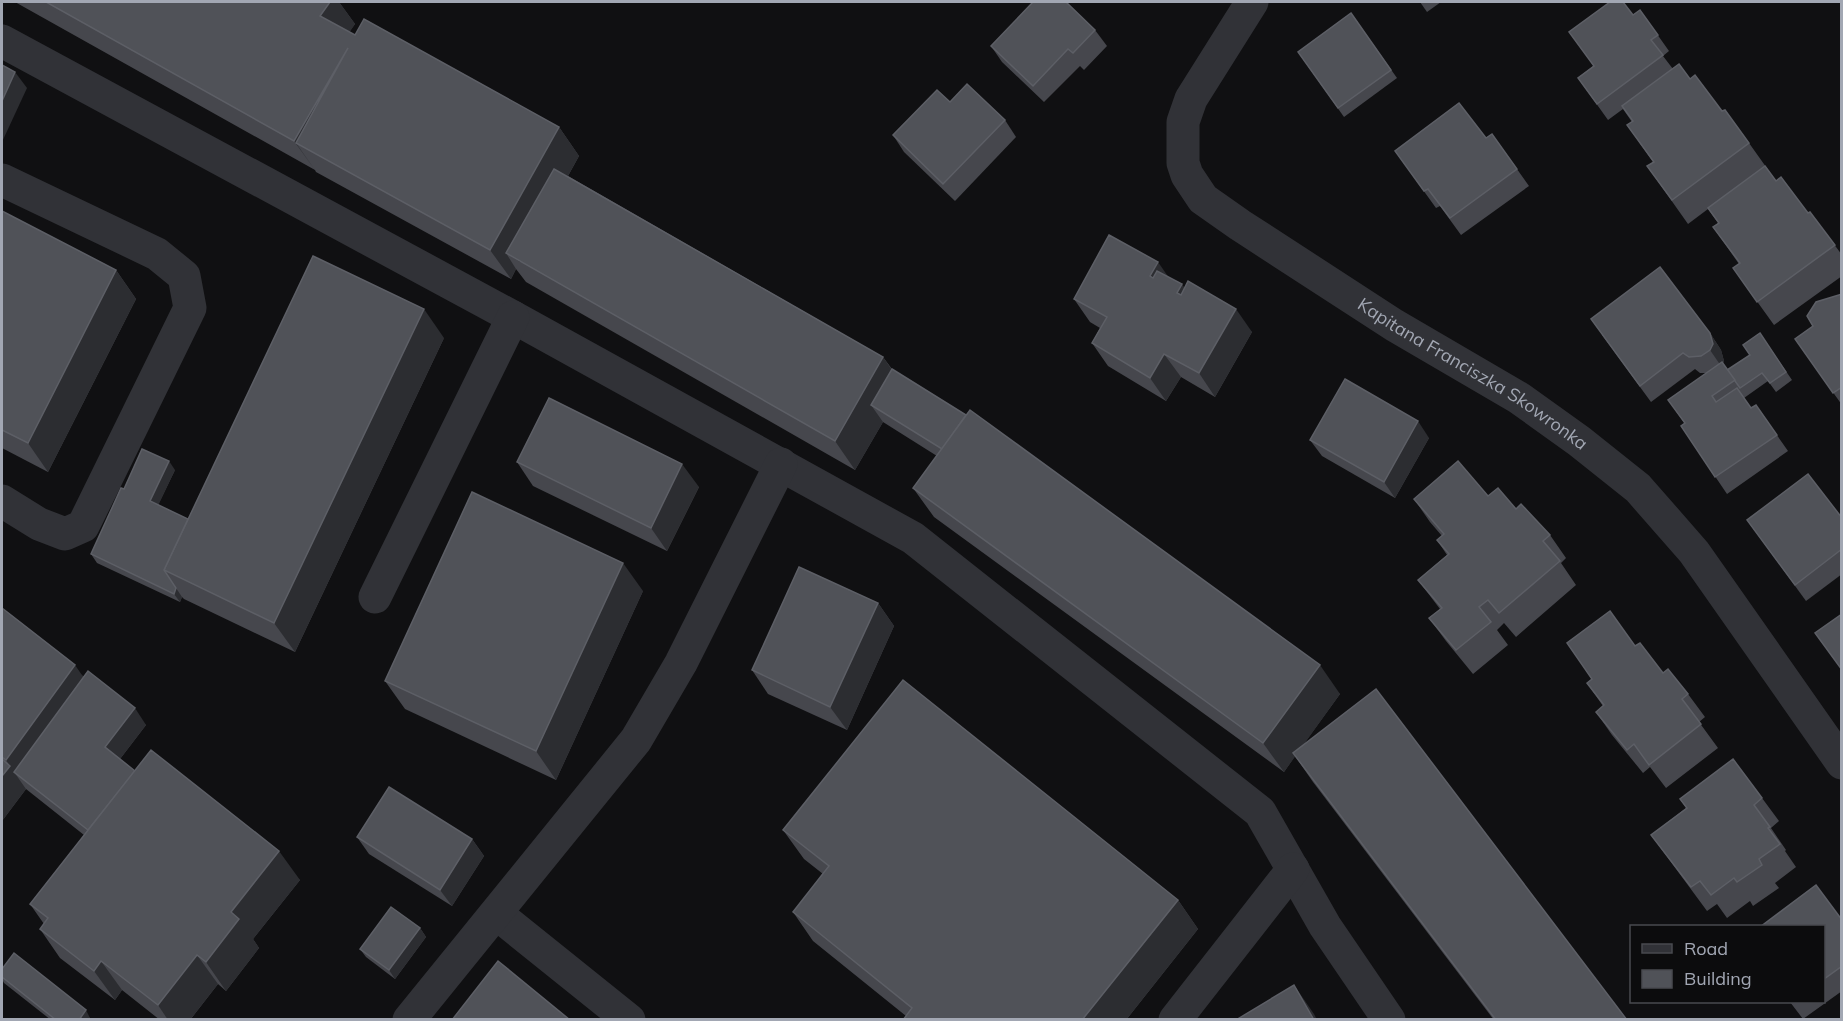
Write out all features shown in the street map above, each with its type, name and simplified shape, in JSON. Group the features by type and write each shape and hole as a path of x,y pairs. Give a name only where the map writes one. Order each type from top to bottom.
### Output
{"street":[{"name":"Kapitana Franciszka Skowronka","path":"1252,2 1191,99 1183,122 1183,163 1187,174 1203,199 1394,325 1518,398 1579,441 1638,488 1694,552 1842,762"},
{"path":"2,41 513,317 913,538 1260,812 1325,926 1389,1020"},
{"path":"2,180 157,254 184,276 190,308 83,526 65,534 39,524 2,501"},
{"path":"375,597 513,317"},
{"path":"409,1020 636,740 681,663 781,464"},
{"path":"1175,1020 1293,868"},
{"path":"497,914 629,1020"}],"building":[{"path":"46,2 330,2 320,16 355,35 364,19 559,127 490,250 296,143 348,48 294,141"},
{"path":"1033,2 1066,2 1095,30 1073,53 1068,49 1033,86 991,46"},
{"path":"1610,2 1623,2 1633,15 1640,10 1658,35 1651,40 1663,55 1597,104 1578,78 1594,66 1569,32"},
{"path":"1351,13 1391,70 1338,108 1298,52"},
{"path":"1679,64 1690,79 1695,75 1749,143 1672,200 1647,166 1654,162 1627,125 1633,121 1622,106"},
{"path":"2,65 15,72 2,101"},
{"path":"967,84 1005,120 943,184 893,135 937,90 950,102"},
{"path":"1459,103 1486,138 1492,134 1517,169 1450,218 1428,189 1424,191 1395,151"},
{"path":"1765,166 1776,181 1781,177 1835,245 1757,302 1733,268 1740,263 1713,227 1719,223 1708,208"},
{"path":"554,169 883,357 835,441 506,253"},
{"path":"2,211 116,270 28,443 2,430"},
{"path":"1109,235 1158,262 1150,276 1153,278 1157,271 1182,284 1177,293 1181,295 1188,281 1236,309 1199,373 1164,354 1150,378 1092,343 1107,317 1074,299"},
{"path":"313,256 424,309 274,623 164,570"},
{"path":"1660,267 1710,333 1713,344 1710,350 1701,356 1689,357 1683,353 1640,386 1591,319"},
{"path":"1842,294 1842,387 1833,393 1795,339 1813,326 1807,316 1816,302"},
{"path":"1760,333 1786,372 1770,383 1762,373 1740,388 1727,370 1750,355 1743,345"},
{"path":"1722,362 1735,380 1712,396 1716,402 1737,388 1751,408 1756,405 1777,435 1715,477 1681,426 1685,423 1668,400"},
{"path":"892,369 966,415 942,449 871,405"},
{"path":"1345,379 1418,421 1384,482 1310,440"},
{"path":"549,398 682,464 651,528 517,462"},
{"path":"970,410 1320,665 1263,743 913,488"},
{"path":"142,449 169,461 150,501 188,519 164,570 176,588 174,594 91,554 121,488 124,489"},
{"path":"1458,461 1488,496 1498,488 1516,509 1521,504 1550,535 1543,541 1560,561 1499,613 1488,600 1479,607 1491,622 1456,650 1429,618 1442,608 1418,580 1449,554 1437,540 1444,534 1414,499"},
{"path":"1808,474 1842,518 1842,549 1795,585 1747,520"},
{"path":"472,492 623,563 536,751 385,681"},
{"path":"799,567 878,603 830,707 752,670"},
{"path":"2,608 75,665 6,760 2,757"},
{"path":"1610,611 1635,646 1640,643 1663,673 1668,669 1688,694 1682,699 1701,724 1649,765 1634,744 1627,750 1596,712 1604,705 1587,683 1592,679 1567,643"},
{"path":"1842,614 1842,670 1815,633"},
{"path":"88,671 135,708 105,747 135,771 88,830 14,772"},
{"path":"903,680 1178,900 1082,1020 903,1020 912,1008 793,912 829,866 783,830"},
{"path":"1376,689 1627,1020 1496,1020 1293,753"},
{"path":"151,750 279,851 231,912 239,919 206,962 197,955 158,1005 101,961 94,971 40,929 48,918 30,904"},
{"path":"2,759 10,766 2,776"},
{"path":"1733,759 1762,798 1754,805 1780,844 1759,859 1762,865 1737,882 1734,878 1711,895 1700,881 1691,887 1651,835 1687,808 1680,799"},
{"path":"389,787 472,839 440,890 357,837"},
{"path":"1816,885 1842,920 1842,966 1825,978 1825,925 1763,925"},
{"path":"391,907 420,928 389,970 360,949"},
{"path":"14,953 86,1010 79,1020 56,1020 2,977 2,969"},
{"path":"498,961 570,1020 452,1020"},
{"path":"1294,985 1314,1020 1236,1020"}]}
